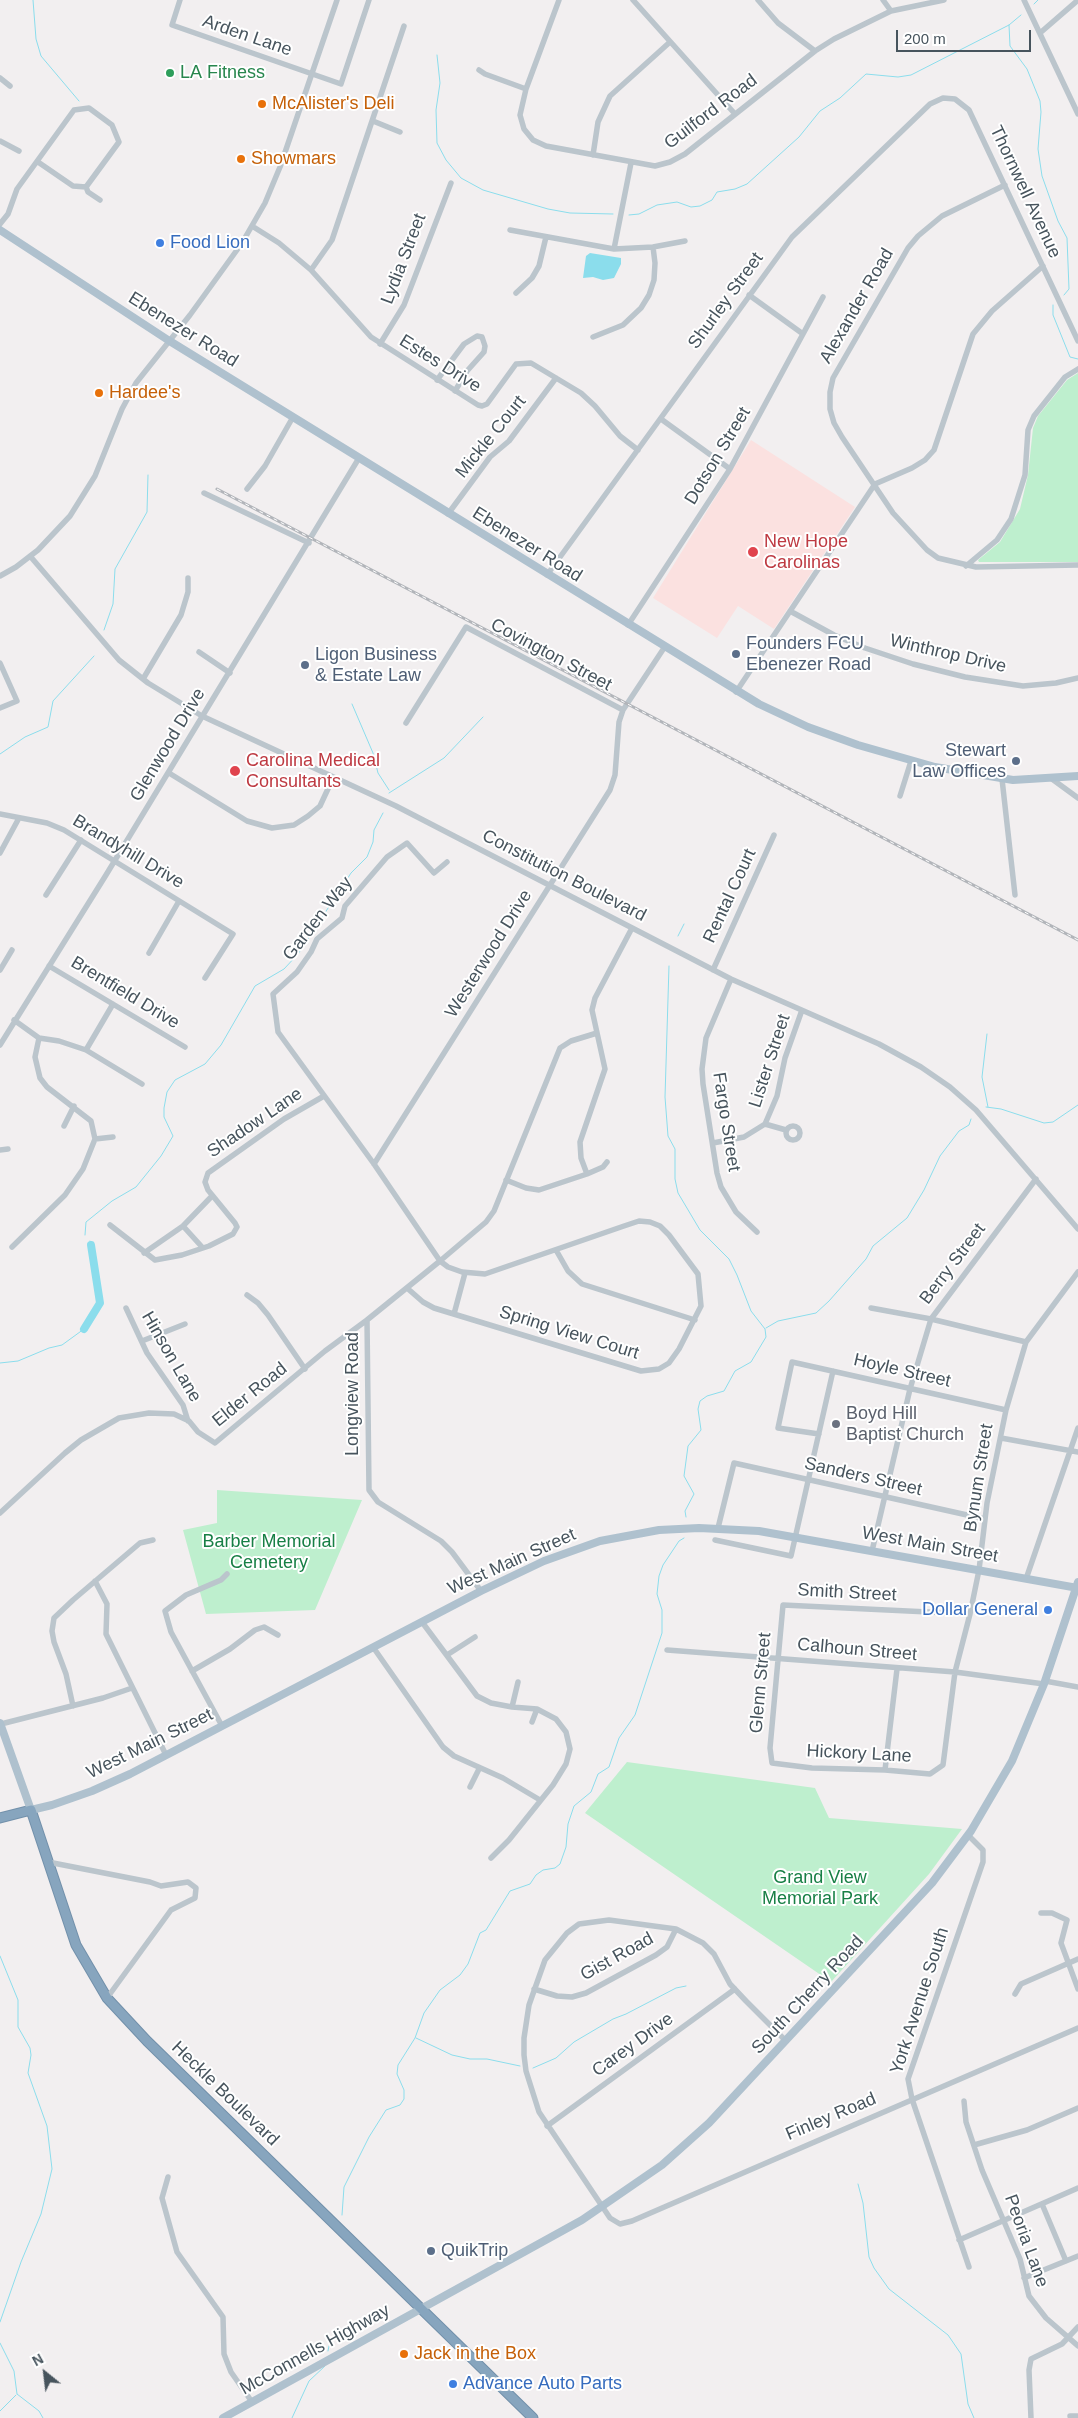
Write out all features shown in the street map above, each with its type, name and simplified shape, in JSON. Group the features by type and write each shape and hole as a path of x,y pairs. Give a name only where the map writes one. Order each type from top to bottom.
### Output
{"highway":[{"name":"West Main Street","path":"0,1818 31,1810"},
{"name":"Heckle Boulevard","path":"31,1810 76,1944 107,1998 147,2041 534,2418"}],"main road":[{"name":"Ebenezer Road","path":"0,230 168,340 736,692 808,727 858,746 911,761 1012,780 1078,776"},
{"name":"West Main Street","path":"31,1810 92,1791 166,1755 481,1591 563,1553 600,1541 659,1530 718,1528 759,1531 1026,1579 1077,1586"},
{"name":"South Cherry Road","path":"422,2308 582,2220 662,2165 694,2138 932,1883 968,1835 1012,1761 1045,1682 1077,1586"},
{"name":"Heckle Boulevard","path":"0,1724 31,1810"},
{"name":"McConnells Highway","path":"223,2418 422,2308"}],"street":[{"name":"Arden Lane","path":"180,0 172,26 340,84 369,0"},
{"path":"0,576 30,556 59,529 79,503 94,476 136,383 168,340 190,315 252,226 280,167 337,0"},
{"name":"Guilford Road","path":"559,0 526,89 520,115 524,129 533,140 546,146 655,166 670,162 685,154 815,51 850,30 891,11 944,0"},
{"path":"633,0 735,114"},
{"path":"758,0 778,22 815,51"},
{"path":"883,0 891,11"},
{"path":"1024,0 1078,114"},
{"path":"1040,33 1078,0"},
{"path":"311,270 332,240 404,26"},
{"path":"593,155 598,122 610,96 670,42"},
{"path":"479,70 526,89"},
{"path":"0,78 10,86"},
{"name":"Shurley Street","path":"547,575 749,295 792,237 811,216 930,104 943,98 955,99 969,110"},
{"path":"0,224 8,214 17,189 74,110 88,108 112,124 119,142 86,187"},
{"name":"Thornwell Avenue","path":"969,110 1078,341"},
{"path":"373,121 400,132"},
{"path":"0,141 19,151"},
{"path":"38,162 73,186 86,187"},
{"path":"614,249 631,163"},
{"name":"Lydia Street","path":"380,344 404,305 451,183"},
{"name":"Alexander Road","path":"1005,185 942,216 918,236 899,262 833,378 830,392 830,409 834,424 893,513 926,550 938,558 966,566 1078,565"},
{"path":"86,187 88,192 100,200"},
{"name":"Estes Drive","path":"252,226 280,243 311,270 358,324 380,344 455,391 482,406 494,395 516,364 531,363 580,393 620,436 638,450"},
{"path":"510,230 614,249 653,247 685,241"},
{"path":"516,293 532,278 539,266 546,236"},
{"path":"593,337 623,325 641,308 649,295 654,280 656,263 653,247"},
{"path":"736,692 875,484 912,468 925,460 934,450 972,334 992,310 1043,266"},
{"path":"749,295 803,334"},
{"name":"Dotson Street","path":"628,625 730,469 824,297"},
{"path":"437,380 464,344 477,336 482,337 485,346 484,352 467,371 455,391"},
{"path":"966,566 998,540 1011,519 1025,475 1028,430 1034,416 1065,377 1078,369"},
{"name":"Mickle Court","path":"448,514 490,457 509,441 556,378"},
{"path":"247,489 294,418"},
{"path":"661,419 730,469"},
{"name":"Glenwood Drive","path":"0,1045 169,773 202,716 230,674 359,458"},
{"path":"204,492 309,543"},
{"name":"Constitution Boulevard","path":"30,556 106,647 143,680 202,716 396,806 551,884 713,970 879,1044 936,1077 976,1110 1078,1229"},
{"path":"143,680 181,616 188,592 188,578"},
{"name":"Winthrop Drive","path":"790,611 834,635 873,651 913,664 965,677 1023,686 1056,683 1078,678"},
{"name":"Covington Street","path":"406,723 466,627 623,710"},
{"name":"Westerwood Drive","path":"374,1164 613,783 623,710 664,648"},
{"path":"199,652 230,674"},
{"path":"0,663 18,701 0,708"},
{"path":"900,796 911,761"},
{"path":"169,773 248,821 272,828 294,825 308,816 320,806 333,778"},
{"path":"1002,779 1015,894"},
{"path":"1052,779 1078,798"},
{"name":"Brandyhill Drive","path":"0,814 47,823 81,840 232,934 205,978"},
{"path":"0,853 20,818"},
{"name":"Rental Court","path":"713,970 774,836"},
{"path":"46,895 81,840"},
{"name":"Garden Way","path":"324,1096 278,1032 274,992 297,972 311,952 317,939 342,918 345,906 387,857 407,843 434,874 447,862"},
{"path":"149,953 179,902"},
{"path":"587,1174 581,1158 580,1142 605,1069 592,1010 595,998 632,928"},
{"path":"0,970 12,950"},
{"name":"Brentfield Drive","path":"49,966 185,1047"},
{"name":"Fargo Street","path":"731,979 713,1018 703,1054 703,1084 717,1173 725,1193 736,1212 757,1232"},
{"path":"86,1050 113,1004"},
{"name":"Lister Street","path":"713,1143 744,1137 766,1124 777,1096 785,1058 802,1010"},
{"path":"14,1020 39,1038 59,1041 86,1050 142,1084"},
{"path":"324,1096 374,1164 440,1261 486,1222 494,1211 560,1048 571,1041 597,1033"},
{"path":"12,1248 64,1195 83,1169 94,1139 91,1121 47,1087 40,1078 35,1057 39,1038"},
{"name":"Shadow Lane","path":"212,1196 205,1182 208,1173 284,1119 324,1096"},
{"path":"64,1126 74,1106"},
{"path":"766,1124 786,1130"},
{"path":"94,1139 113,1137"},
{"path":"0,1150 8,1149"},
{"path":"506,1180 526,1188 539,1190 587,1174 603,1167 607,1162"},
{"name":"Berry Street","path":"872,1552 910,1389 931,1319 1036,1179"},
{"path":"110,1225 144,1253 155,1260 163,1261 209,1246 233,1234 237,1227 212,1196 183,1226 144,1253"},
{"name":"Spring View Court","path":"407,1288 422,1302 434,1308 641,1371 659,1370 669,1362 695,1320 700,1306 698,1274 660,1226 650,1222 639,1221 485,1274 464,1273 448,1267 440,1261"},
{"path":"183,1226 193,1240 202,1247"},
{"path":"556,1250 574,1278 582,1284 695,1320"},
{"name":"Longview Road","path":"440,1261 367,1320 369,1490 378,1502 441,1541 452,1552 481,1591"},
{"name":"Bynum Street","path":"943,1765 955,1672 979,1570 985,1519 1006,1410 1026,1342 1078,1272"},
{"path":"454,1314 464,1273"},
{"path":"247,1295 258,1302 305,1369"},
{"name":"Hinson Lane","path":"126,1308 147,1353 183,1405 188,1421"},
{"path":"871,1308 931,1319 1026,1342"},
{"name":"Elder Road","path":"0,1513 62,1455 81,1440 119,1418 149,1414 174,1414 188,1421 198,1432 215,1443 367,1320"},
{"path":"142,1341 185,1324"},
{"name":"Hoyle Street","path":"819,1434 778,1428 792,1362 1006,1410"},
{"path":"715,1540 791,1556 833,1371"},
{"path":"1026,1579 1078,1428"},
{"path":"1001,1438 1078,1452"},
{"name":"Sanders Street","path":"718,1528 734,1463 985,1519"},
{"path":"74,1706 52,1631 54,1618 140,1543 153,1540"},
{"path":"222,1726 171,1632 165,1611 186,1595 221,1580 227,1574"},
{"path":"95,1581 107,1604 106,1634 166,1755"},
{"name":"Smith Street","path":"783,1605 970,1614"},
{"name":"Glenn Street","path":"772,1763 770,1748 783,1605"},
{"path":"422,1622 477,1696 491,1703 537,1709 556,1719 566,1732 570,1749 566,1764 509,1840 491,1858"},
{"path":"192,1672 230,1649 255,1630 264,1627 278,1635"},
{"path":"447,1655 475,1637"},
{"path":"373,1647 443,1747 454,1756 479,1769 512,1782 540,1800"},
{"name":"Calhoun Street","path":"667,1650 955,1672 1078,1686"},
{"path":"885,1770 897,1669"},
{"path":"512,1707 518,1682"},
{"path":"0,1724 74,1706 132,1688"},
{"path":"532,1722 537,1709"},
{"name":"Hickory Lane","path":"772,1763 812,1768 885,1770 930,1774 943,1765"},
{"path":"470,1786 479,1769"},
{"name":"York Avenue South","path":"968,1835 978,1843 984,1855 908,2080 912,2099 969,2267"},
{"path":"48,1862 150,1882 161,1886 188,1882 196,1888 194,1898 171,1910 107,1998"},
{"path":"1041,1913 1052,1913 1067,1920 1062,1931 1061,1943 1078,1989"},
{"path":"603,2206 547,2126 533,2098 524,2055 526,2022 534,1989 542,1967 553,1948 567,1933 579,1924 609,1920 676,1929 690,1935 714,1954 736,1990 786,2041"},
{"name":"Gist Road","path":"534,1989 564,1996 586,1993 656,1955 667,1947 676,1929"},
{"path":"1015,1994 1020,1984 1078,1959"},
{"name":"Carey Drive","path":"547,2126 736,1990"},
{"name":"Finley Road","path":"603,2206 616,2222 620,2224 632,2221 1078,2028"},
{"name":"Peoria Lane","path":"964,2101 966,2122 982,2170 1005,2220 1020,2259 1029,2296 1035,2307 1078,2346"},
{"path":"974,2145 1027,2130 1078,2108"},
{"path":"168,2176 162,2198 177,2252 223,2317 224,2354 231,2372 252,2402"},
{"path":"959,2240 1078,2188"},
{"path":"1042,2204 1066,2261"},
{"path":"1024,2278 1078,2256"},
{"path":"1030,2418 1029,2370 1031,2359 1070,2339 1078,2327"},
{"path":"1070,2416 1078,2416"}],"shaded area":[{"name":"New Hope Carolinas","path":"751,440 855,507 774,629 738,606 717,638 653,598"}],"green space":[{"path":"1078,373 1078,562 979,562 978,560 1000,542 1020,509 1028,475 1033,428 1038,416 1067,380"},
{"name":"Barber Memorial Cemetery","path":"217,1490 362,1500 315,1610 206,1614 183,1530 217,1523"},
{"name":"Grand View Memorial Park","path":"627,1762 815,1788 829,1818 962,1829 929,1874 831,1982 585,1813"}],"water":[{"path":"590,253 621,258 621,264 614,278 603,280 593,277 583,278 586,256"}],"waterway":[{"path":"33,0 36,39 41,56 79,101"},
{"path":"1034,4 1038,0"},
{"path":"629,215 639,214 657,205 677,202 691,207 700,206 712,200 717,192 735,189 747,184 799,137 820,111 840,98 866,74 898,77 911,75 1009,25 1021,15"},
{"path":"1009,25 1010,46 1027,69 1040,101 1038,149 1042,176 1058,221 1067,238 1069,289 1064,295"},
{"path":"437,55 440,83 436,110 437,143 446,160 461,178 483,190 548,209 570,213 613,214"},
{"path":"1053,305 1053,315 1070,357 1078,359"},
{"path":"104,630 113,604 115,569 147,512 148,475"},
{"path":"0,754 25,737 48,727 53,701 94,656"},
{"path":"352,704 373,753 378,773 389,790"},
{"path":"389,793 444,758 483,717"},
{"path":"85,1235 86,1222 112,1201 136,1187 161,1156 173,1136 164,1117 167,1092 175,1080 205,1064 221,1045 255,986 284,969 298,954 351,873 367,857 373,842 374,830 383,813"},
{"path":"678,936 684,924"},
{"path":"669,966 665,1097 668,1136 675,1149 675,1179 678,1193 700,1230 729,1259 751,1311 765,1329 766,1337 751,1362 735,1371 724,1391 707,1396 700,1401 698,1409 701,1430 688,1446 684,1476 694,1494 685,1511 686,1517"},
{"path":"987,1034 982,1077 988,1107"},
{"path":"986,1107 1001,1109 1044,1123 1053,1122 1078,1105"},
{"path":"766,1328 778,1321 816,1313 829,1301 866,1259 873,1246 907,1218 924,1190 940,1156 959,1131 969,1125 971,1119"},
{"path":"90,1241 91,1245"},
{"path":"84,1329 100,1303 91,1245"},
{"path":"0,1363 18,1361 49,1348 62,1345 84,1329"},
{"path":"342,2215 344,2187 369,2137 386,2110 400,2105 404,2099 404,2090 397,2074 398,2065 415,2038 424,2013 440,1990 460,1975 468,1964 480,1933 486,1930 510,1891 530,1884 536,1875 543,1870 555,1868 560,1864 566,1847 568,1824 574,1806 591,1792 598,1774 609,1767 619,1738 635,1715 662,1633 662,1610 657,1594 659,1576 663,1565 679,1541 684,1538"},
{"path":"0,1956 18,2000 18,2027 30,2048 31,2055 28,2073 47,2126 52,2169 41,2214 21,2262 0,2322"},
{"path":"533,2068 556,2058 574,2042 613,2019 676,1988 686,1986"},
{"path":"416,2038 452,2055 470,2059 487,2059 520,2066"},
{"path":"858,2184 863,2203 869,2257 874,2268 889,2289 948,2335 961,2354 968,2404 974,2418"},
{"path":"0,2343 14,2371 17,2394 39,2411 43,2418"},
{"path":"328,2351 329,2346"},
{"path":"292,2418 309,2381 325,2366"},
{"path":"0,2411 16,2395"}],"railway":[{"path":"217,489 1078,940"}],"place":[{"name":"LA Fitness","path":"170,73"},
{"name":"McAlister's Deli","path":"262,104"},
{"name":"Showmars","path":"241,159"},
{"name":"Food Lion","path":"160,243"},
{"name":"Hardee's","path":"99,393"},
{"name":"New Hope Carolinas","path":"753,552"},
{"name":"Founders FCU Ebenezer Road","path":"736,654"},
{"name":"Ligon Business & Estate Law","path":"305,665"},
{"name":"Stewart Law Offices","path":"1016,761"},
{"name":"Carolina Medical Consultants","path":"235,771"},
{"name":"Boyd Hill Baptist Church","path":"836,1424"},
{"name":"Dollar General","path":"1048,1610"},
{"name":"QuikTrip","path":"431,2251"},
{"name":"Jack in the Box","path":"404,2354"},
{"name":"Advance Auto Parts","path":"453,2384"}]}
